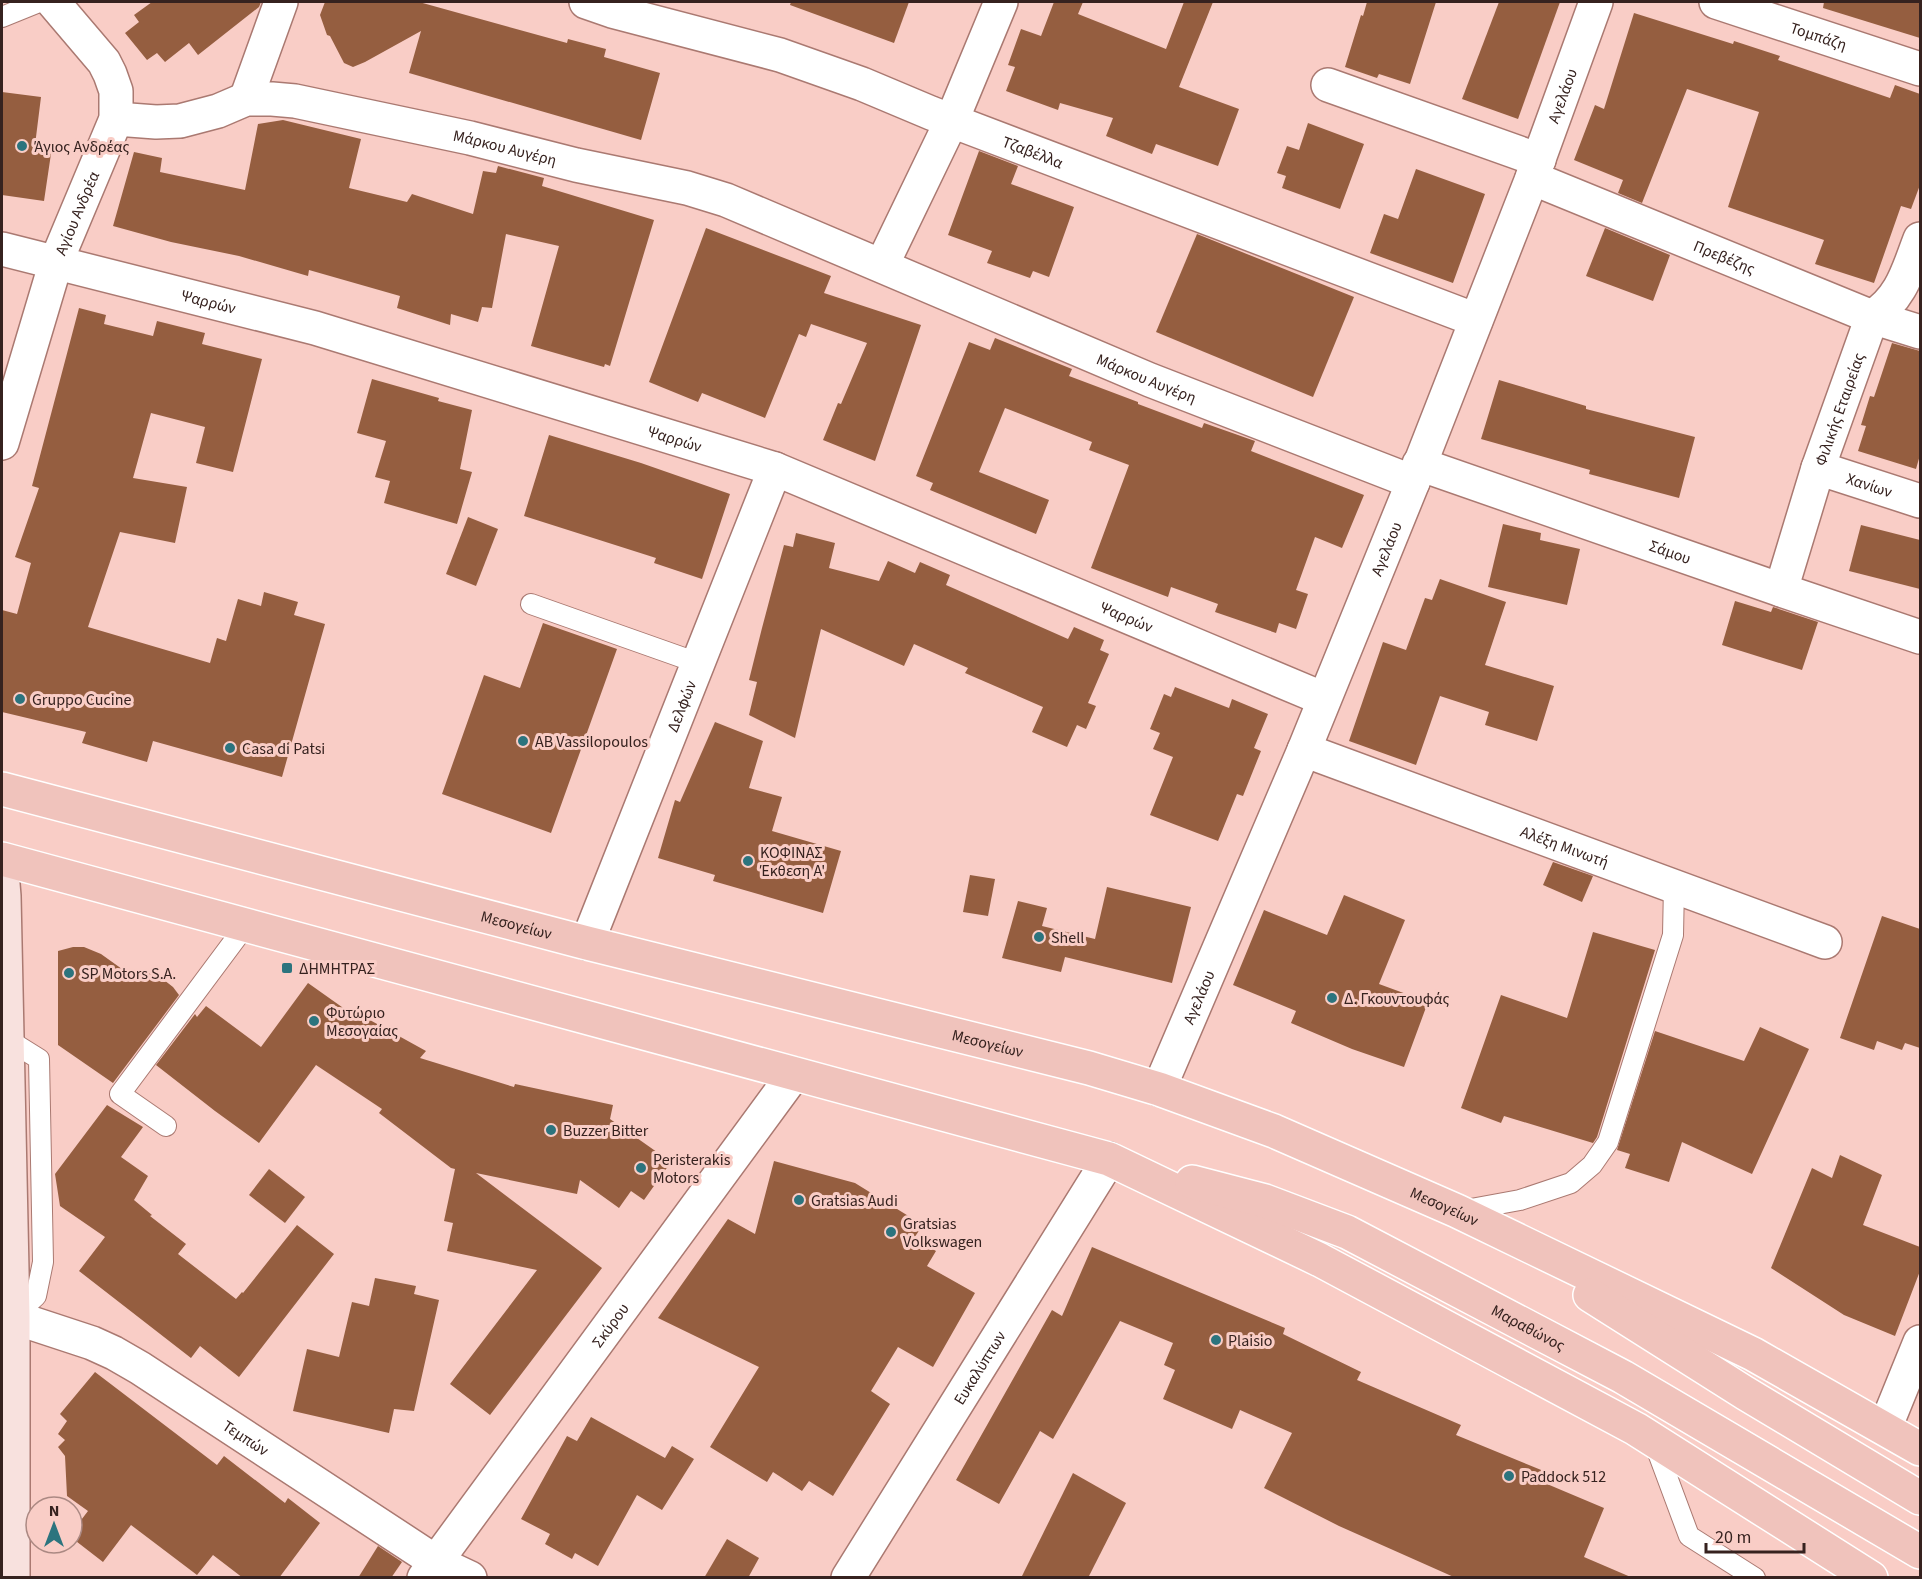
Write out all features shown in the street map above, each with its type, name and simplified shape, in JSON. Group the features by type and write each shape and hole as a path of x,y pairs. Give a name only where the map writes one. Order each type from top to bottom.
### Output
{"main road":[{"name":"Μεσογείων","path":"2,789 587,943 1078,1065 1159,1089 1274,1131 1457,1211 1753,1354 1920,1449"},
{"path":"2,859 1109,1159 1320,1260 1653,1439 1871,1578"},
{"name":"Μαραθώνος","path":"1109,1159 1264,1202 1347,1232 1623,1377 1920,1552"},
{"path":"1457,1211 1745,1393 1920,1498"}],"street":[{"name":"Αγίου Ανδρέα","path":"2,443 56,262 116,119 116,91 107,68 53,2"},
{"path":"246,99 281,2"},
{"name":"Τζαβέλλα","path":"586,2 612,11 780,55 862,84 1476,320"},
{"path":"882,265 952,120 1001,2"},
{"name":"Αγελάου","path":"1159,1089 1304,750 1416,473 1535,169 1596,2"},
{"name":"Τομπάζη","path":"1716,2 1920,69"},
{"name":"Πρεβέζης","path":"1328,85 1535,169 1872,317 1920,332"},
{"name":"Μάρκου Αυγέρη","path":"116,119 180,121 218,111 246,99 295,101 687,188 726,200 1150,380 1416,473"},
{"name":"Φιλικής Εταιρείας","path":"1780,590 1818,468 1872,317 1885,309 1896,295 1920,239"},
{"name":"Ψαρρών","path":"2,249 315,328 775,469 1324,699"},
{"name":"Χανίων","path":"1818,468 1920,501"},
{"name":"Δελφών","path":"587,943 775,469"},
{"name":"Σάμου","path":"1416,473 1920,636"},
{"name":"Αλέξη Μινωτή","path":"1304,750 1825,942"},
{"path":"2,872 13,1317 7,1454 13,1578"},
{"name":"Σκύρου","path":"430,1570 794,1074"},
{"name":"Ευκαλύπτων","path":"848,1578 1109,1159"},
{"name":"Τεμπών","path":"13,1317 92,1343 131,1363 430,1570 470,1578"},
{"path":"1885,1428 1920,1342"}],"lane":[{"path":"2,16 39,2"},
{"path":"531,604 698,663"},
{"path":"1457,1211 1520,1200 1571,1183 1592,1165 1608,1142 1672,936 1674,886"},
{"path":"166,1126 120,1094 246,925"},
{"path":"1653,1439 1689,1536 1755,1578"}],"building":[{"path":"152,2 261,2 259,7 198,55 189,43 165,62 157,53 147,60 125,33 139,22 134,15"},
{"path":"325,2 419,2 567,43 568,39 606,49 604,57 660,73 641,140 409,73 421,31 353,67 344,63 330,36 327,35 320,15"},
{"path":"791,2 909,2 894,43 790,5"},
{"path":"1054,2 1083,2 1078,14 1166,49 1184,2 1213,2 1179,87 1239,109 1218,166 1156,144 1152,154 1106,136 1113,118 1060,103 1058,110 1006,91 1015,67 1008,65 1021,29 1041,36"},
{"path":"1367,2 1436,2 1410,84 1379,74 1377,78 1345,67"},
{"path":"1499,2 1560,2 1518,119 1462,99"},
{"path":"1824,2 1920,2 1920,38 1823,8"},
{"path":"1634,13 1780,56 1778,60 1890,98 1895,85 1920,94 1920,185 1911,209 1901,206 1874,283 1815,264 1824,240 1728,207 1759,112 1687,89 1642,203 1618,193 1623,180 1574,160 1595,105 1604,109"},
{"name":"Άγιος Ανδρέας","path":"2,92 41,97 35,145 52,147 44,201 2,195"},
{"path":"283,120 361,139 349,188 407,202 412,194 473,214 483,171 496,173 498,166 544,178 542,186 654,220 610,366 605,364 604,367 531,346 559,246 506,234 492,308 482,307 478,322 451,314 450,325 397,308 400,296 309,270 308,276 239,256 171,242 113,226 134,152 162,158 160,172 245,190 258,124"},
{"path":"1308,123 1364,144 1340,209 1282,188 1286,176 1277,173 1287,146 1299,150"},
{"path":"979,151 1018,166 1011,184 1074,207 1049,277 1033,271 1030,278 987,263 992,251 948,235"},
{"path":"1416,169 1485,194 1453,283 1370,253 1384,214 1398,219"},
{"path":"706,228 831,276 824,293 921,325 875,461 823,440 867,343 811,324 806,337 799,334 765,418 702,393 698,402 649,382"},
{"path":"1605,228 1670,255 1653,301 1586,276"},
{"path":"1197,234 1354,297 1313,397 1156,332"},
{"path":"79,308 106,315 104,324 153,336 157,321 205,333 202,344 262,359 233,472 196,463 205,427 151,413 133,478 187,487 175,543 120,532 88,627 210,663 217,638 226,641 238,599 261,606 264,592 298,602 294,615 325,624 282,777 153,741 147,762 82,743 86,732 2,712 2,610 17,614 31,563 15,557 39,488 32,486"},
{"path":"995,338 1072,369 1069,376 1138,402 1138,404 1202,428 1204,423 1255,441 1251,451 1364,495 1342,548 1315,537 1296,590 1308,594 1296,629 1279,623 1276,633 1215,612 1218,604 1171,587 1168,597 1091,568 1129,465 1089,450 1092,442 1005,408 979,472 1049,500 1036,534 930,490 933,483 916,476 969,342 990,350"},
{"path":"1892,343 1920,351 1920,455 1916,469 1858,451 1866,426 1861,425 1870,396 1874,397"},
{"path":"372,379 472,410 460,469 472,472 457,524 384,503 390,481 375,477 386,441 357,433"},
{"path":"1499,380 1586,406 1586,409 1695,437 1679,498 1589,474 1590,470 1481,439"},
{"path":"549,435 641,463 730,494 702,579 654,563 656,558 524,516"},
{"path":"468,517 498,529 476,586 446,574"},
{"path":"1503,524 1541,533 1540,540 1580,549 1567,605 1488,587"},
{"path":"1861,525 1920,540 1920,589 1849,571"},
{"path":"796,533 835,543 829,568 879,581 888,561 915,573 920,562 950,575 946,585 1068,639 1074,627 1104,640 1100,650 1109,654 1088,703 1096,706 1086,729 1077,725 1067,747 1032,732 1043,707 965,673 968,668 914,644 904,666 821,629 795,738 749,715 757,682 749,680 762,628 784,545 793,547"},
{"path":"1440,579 1506,602 1485,665 1554,686 1537,741 1485,725 1489,712 1440,696 1416,765 1349,741 1383,642 1406,650 1425,598 1432,600"},
{"path":"1735,601 1771,612 1773,607 1818,622 1802,670 1722,645"},
{"name":"AB Vassilopoulos","path":"543,623 617,649 551,833 442,794 484,675 520,688"},
{"path":"1175,687 1229,708 1232,699 1268,714 1254,748 1261,751 1243,796 1237,794 1218,841 1150,815 1173,757 1153,749 1160,733 1150,729 1164,694 1171,697"},
{"path":"715,722 763,741 749,788 782,797 772,831 841,851 823,913 713,881 715,875 658,858 675,800 680,802"},
{"path":"1553,862 1593,876 1582,902 1543,885"},
{"path":"970,875 995,879 988,916 963,912"},
{"path":"1107,887 1191,907 1172,983 1065,957 1061,972 1002,958 1018,901 1047,908 1042,926 1095,939"},
{"path":"1344,895 1405,920 1379,984 1428,1002 1404,1067 1352,1049 1291,1023 1296,1011 1233,985 1264,910 1327,935"},
{"path":"1882,916 1920,929 1920,1048 1905,1043 1902,1050 1877,1041 1874,1050 1840,1038"},
{"path":"1593,932 1655,950 1597,1137 1593,1143 1504,1116 1501,1123 1461,1108 1501,995 1567,1018"},
{"path":"84,947 101,954 122,969 155,973 173,987 179,995 113,1083 58,1045 58,951"},
{"path":"308,983 356,1017 359,1014 426,1051 420,1058 514,1087 515,1084 613,1105 610,1119 671,1162 644,1200 631,1191 619,1208 580,1180 577,1194 476,1173 602,1268 490,1415 450,1384 537,1270 447,1251 453,1223 444,1221 455,1169 379,1113 382,1109 316,1065 259,1143 156,1065 195,1014 197,1017 206,1006 261,1047"},
{"path":"1760,1027 1809,1049 1752,1174 1682,1142 1669,1182 1625,1168 1630,1154 1617,1150 1655,1031 1744,1061"},
{"path":"107,1105 143,1127 121,1157 148,1176 134,1200 152,1215 150,1216 186,1244 178,1254 236,1299 297,1225 334,1254 239,1377 200,1346 191,1358 79,1271 105,1237 60,1206 55,1174"},
{"path":"1840,1155 1882,1175 1863,1225 1920,1247 1920,1271 1895,1336 1844,1315 1771,1268 1812,1168 1832,1178"},
{"path":"774,1161 855,1183 923,1225 914,1238 936,1251 927,1266 975,1293 933,1367 898,1347 871,1391 890,1404 833,1496 809,1481 802,1491 773,1472 767,1482 710,1447 759,1367 658,1318 728,1219 755,1234"},
{"path":"269,1169 305,1197 285,1223 249,1195"},
{"path":"1092,1247 1285,1328 1283,1334 1361,1372 1357,1380 1461,1425 1456,1435 1551,1474 1547,1484 1604,1508 1584,1557 1633,1578 1456,1578 1339,1526 1264,1488 1292,1433 1240,1410 1232,1429 1163,1399 1175,1370 1164,1365 1173,1343 1120,1321 1053,1439 1040,1431 999,1504 956,1480 1052,1310 1062,1316"},
{"path":"375,1278 416,1286 414,1294 439,1300 414,1411 394,1409 389,1433 293,1411 307,1349 339,1357 352,1302 369,1306"},
{"path":"95,1372 217,1465 224,1456 285,1503 288,1498 320,1523 279,1578 243,1578 213,1555 197,1575 131,1525 103,1562 84,1547 84,1516 88,1511 84,1508 84,1495 67,1495 65,1456 58,1447 65,1440 58,1434 67,1421 60,1414"},
{"path":"591,1417 665,1458 672,1446 694,1459 662,1510 637,1495 598,1566 575,1553 572,1559 545,1544 550,1534 521,1519 567,1436 577,1441"},
{"path":"1073,1473 1126,1503 1088,1578 1021,1578"},
{"path":"727,1539 759,1558 748,1578 704,1578"},
{"path":"378,1546 402,1562 391,1578 358,1578"}],"place":[{"name":"Άγιος Ανδρέας","path":"22,146"},
{"name":"Gruppo Cucine","path":"20,699"},
{"name":"AB Vassilopoulos","path":"523,741"},
{"name":"Casa di Patsi","path":"230,748"},
{"name":"ΚΟΦΙΝΑΣ Έκθεση Α'","path":"748,861"},
{"name":"Shell","path":"1039,937"},
{"name":"ΔΗΜΗΤΡΑΣ","path":"287,968"},
{"name":"SP Motors S.A.","path":"69,973"},
{"name":"Δ. Γκουντουφάς","path":"1332,998"},
{"name":"Φυτώριο Μεσογαίας","path":"314,1021"},
{"name":"Buzzer Bitter","path":"551,1130"},
{"name":"Peristerakis Motors","path":"641,1168"},
{"name":"Gratsias Audi","path":"799,1200"},
{"name":"Gratsias Volkswagen","path":"891,1232"},
{"name":"Plaisio","path":"1216,1340"},
{"name":"Paddock 512","path":"1509,1476"}]}
